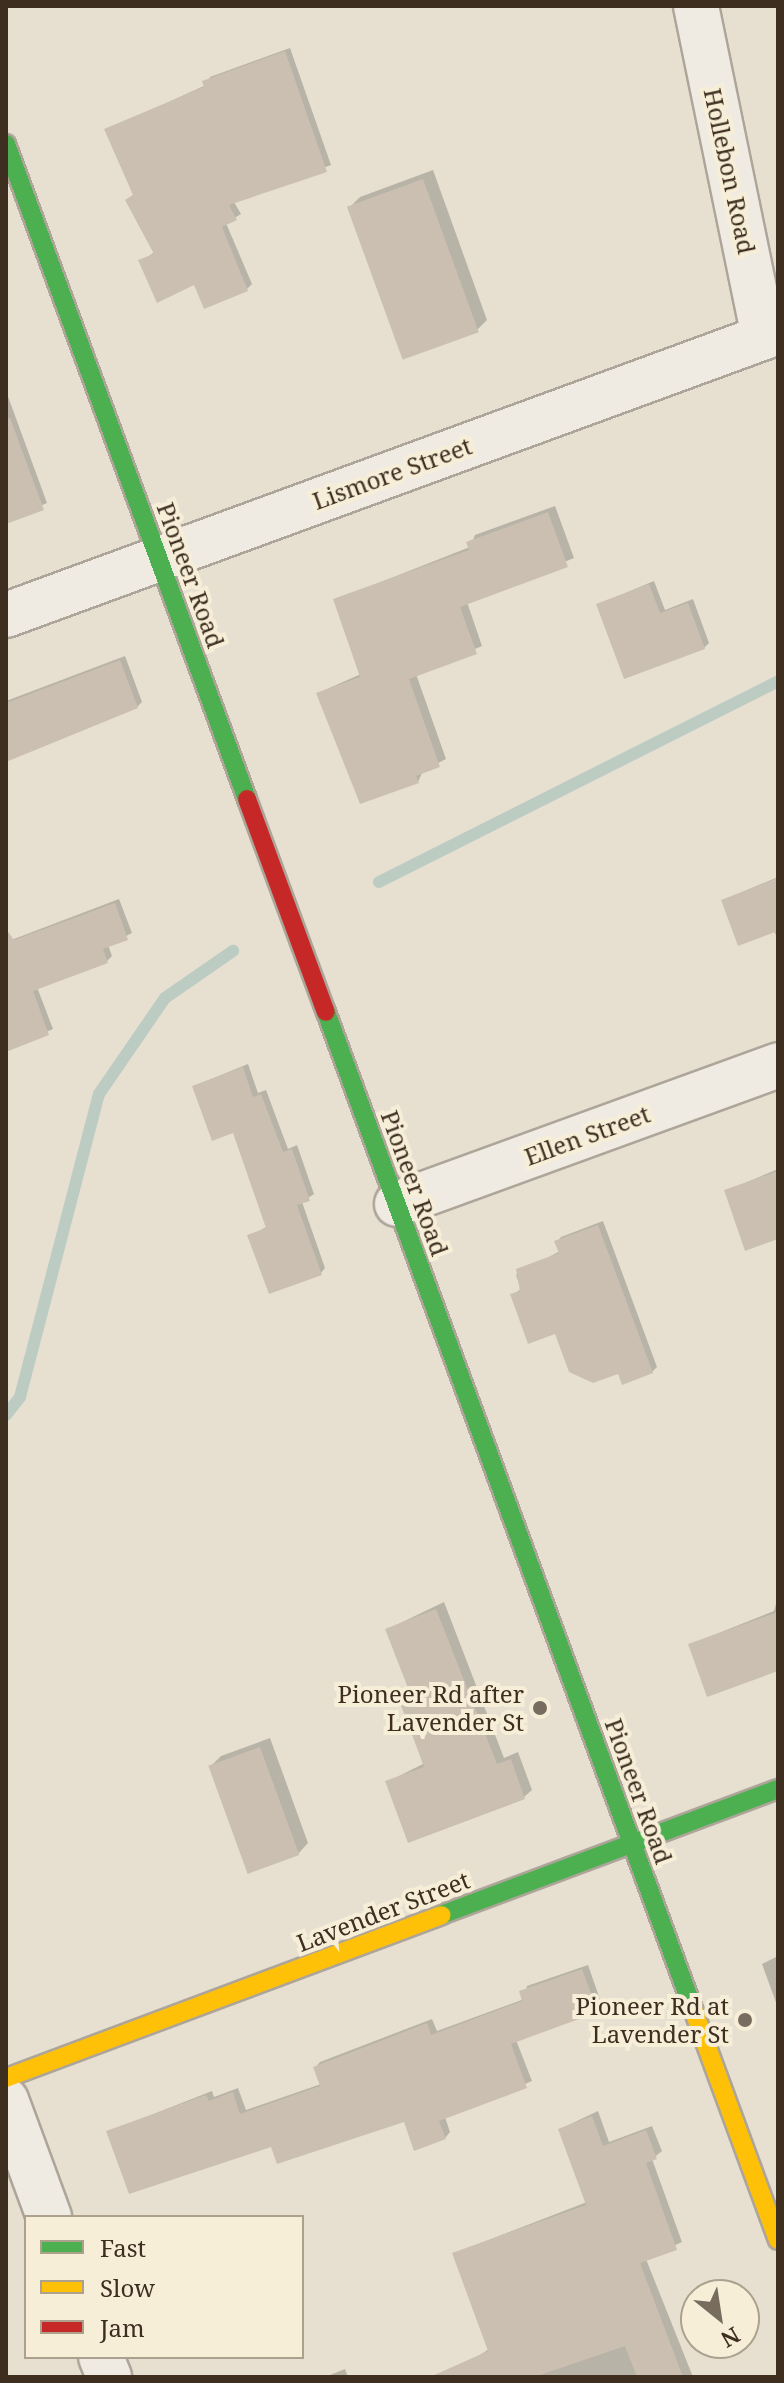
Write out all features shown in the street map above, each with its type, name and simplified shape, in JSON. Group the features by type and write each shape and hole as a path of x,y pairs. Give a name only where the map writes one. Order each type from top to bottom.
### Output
{"main road":[{"name":"Pioneer Road","path":"6,144 778,2240"},
{"name":"Lavender Street","path":"6,2078 778,1789"}],"street":[{"name":"Hollebon Road","path":"696,6 771,334"},
{"name":"Lismore Street","path":"6,615 771,334"},
{"name":"Ellen Street","path":"397,1204 778,1065"},
{"path":"6,2100 48,2215"}],"building":[{"path":"285,51 327,172 229,205 237,220 222,227 248,291 204,309 194,285 157,303 138,260 154,254 125,200 133,195 104,129 204,87 202,81"},
{"path":"423,179 479,332 403,360 347,207"},
{"path":"10,418 44,510 6,524 6,419"},
{"path":"548,512 568,567 460,607 477,654 409,679 440,767 416,776 419,783 360,804 316,693 360,677 333,599 469,550 466,542"},
{"path":"649,584 660,613 688,603 705,649 624,679 596,604"},
{"path":"120,660 138,708 6,762 6,703"},
{"path":"778,878 778,931 738,946 721,900"},
{"path":"115,903 128,940 103,949 108,963 33,991 49,1035 6,1052 6,929 14,940"},
{"path":"243,1067 253,1097 261,1094 283,1152 292,1149 310,1201 297,1205 322,1275 269,1294 247,1235 266,1228 233,1133 212,1141 192,1086"},
{"path":"778,1171 778,1239 745,1251 724,1190"},
{"path":"598,1225 653,1373 622,1385 618,1374 593,1383 569,1372 555,1334 528,1344 510,1294 520,1291 516,1269 559,1253 554,1241"},
{"path":"436,1609 497,1764 511,1759 525,1799 408,1843 385,1781 424,1767 396,1692 408,1688 385,1629"},
{"path":"778,1612 778,1671 707,1697 688,1644"},
{"path":"260,1747 299,1855 248,1874 208,1766"},
{"path":"582,1969 598,2012 511,2044 527,2088 439,2121 446,2139 414,2151 404,2122 277,2164 271,2147 129,2194 106,2131 206,2095 209,2101 233,2092 240,2114 320,2086 313,2067 427,2023 431,2035 522,2001 519,1991"},
{"path":"592,2116 603,2146 646,2130 657,2159 646,2163 677,2250 640,2263 683,2377 637,2377 625,2346 534,2377 430,2377 488,2351 452,2253 586,2205 558,2129"}],"waterway":[{"path":"379,882 778,681"},
{"path":"6,1415 20,1397 99,1094 165,998 233,951"}],"traffic: fast":[{"path":"6,144 247,799"},
{"path":"326,1012 693,2009"},
{"path":"441,1915 778,1789"}],"traffic: slow":[{"path":"6,2078 441,1915"},
{"path":"693,2009 778,2240"}],"traffic: jam":[{"path":"247,799 326,1012"}],"place":[{"name":"Pioneer Rd after Lavender St","path":"540,1708"},
{"name":"Pioneer Rd at Lavender St","path":"745,2020"}]}
